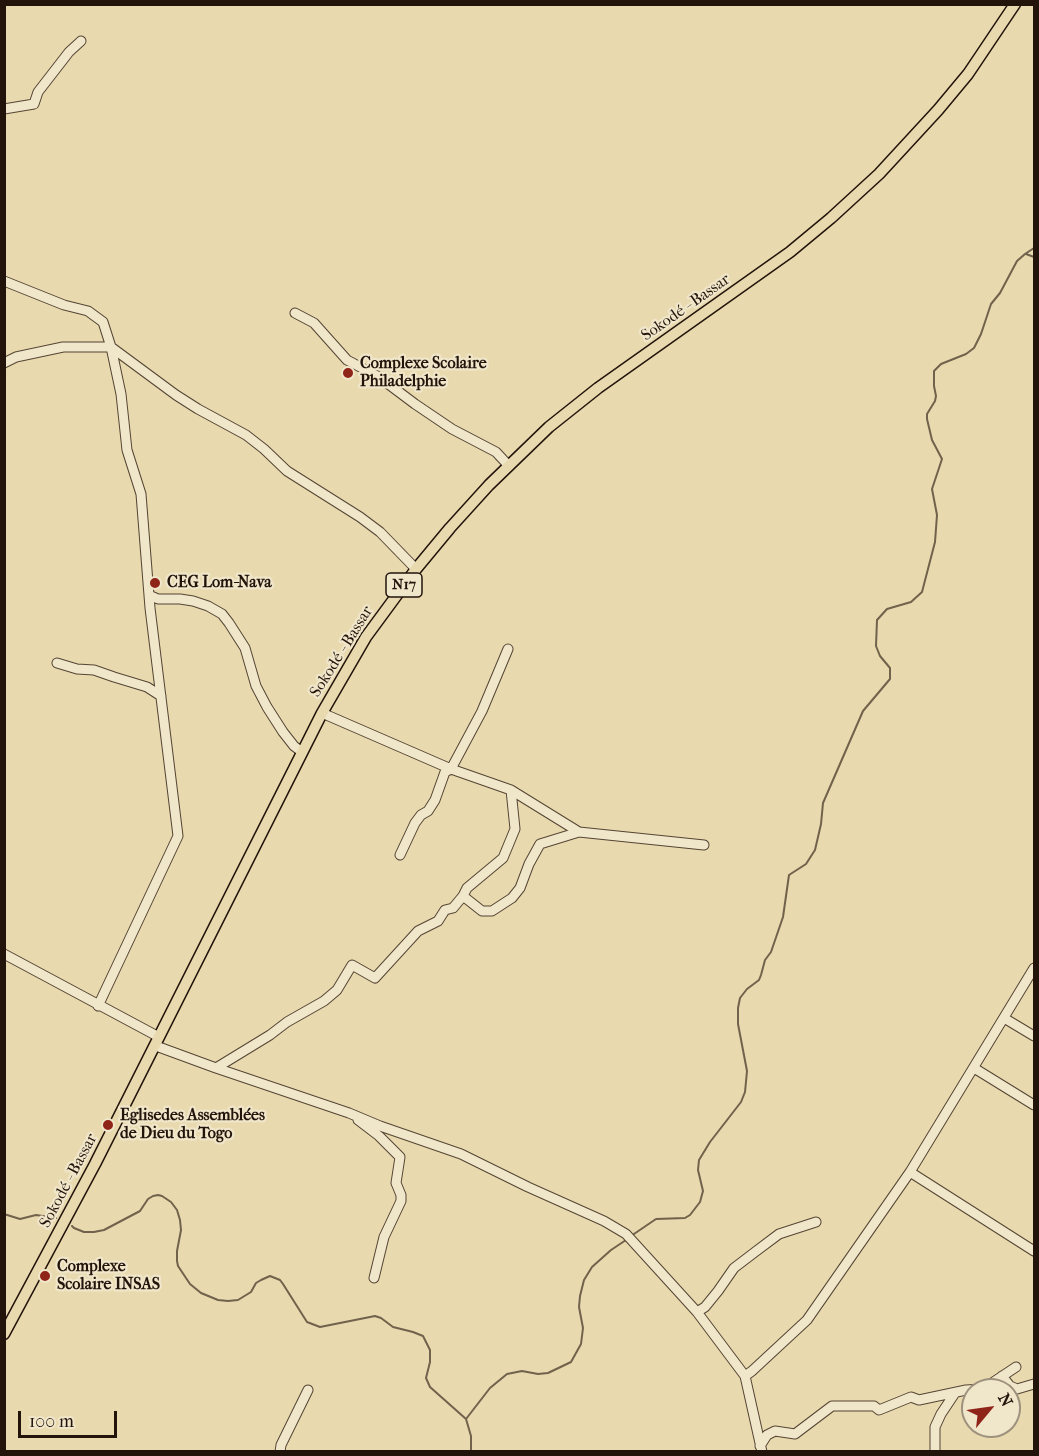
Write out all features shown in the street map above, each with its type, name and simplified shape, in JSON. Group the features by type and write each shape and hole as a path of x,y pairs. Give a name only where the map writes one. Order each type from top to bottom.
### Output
{"main road":[{"name":"Sokodé - Bassar","path":"4,1334 95,1164 322,713 366,637 416,569 489,485 549,427 598,387 780,259 831,218 879,174 968,74 1016,4"}],"street":[{"path":"4,109 34,104 38,92 69,52 81,41"},
{"path":"4,281 64,305 88,310 103,322 121,394 126,450 141,494 149,595 178,836 98,1006"},
{"path":"295,313 314,323 347,360 379,377 452,429 496,452 509,466"},
{"path":"4,363 16,357 63,347 111,347 176,395 246,435 287,471 360,517 380,532 416,569"},
{"path":"149,595 193,601 222,614 244,648 256,686 267,707 283,732 302,752"},
{"path":"400,855 415,824 421,815 428,811 440,789 445,772 451,769 482,711 508,649"},
{"path":"57,663 77,669 94,670 147,687 161,696"},
{"path":"322,713 451,769 511,790 579,832"},
{"path":"216,1068 324,1001 337,990 352,965 375,978 418,931 438,921 445,910 453,908 467,888 504,858 515,829 511,790"},
{"path":"463,896 482,911 492,910 512,898 520,888 540,844 579,832 705,845"},
{"path":"4,954 157,1042 216,1068 351,1113 380,1126 461,1154 604,1221 630,1237 697,1312 745,1376 761,1449"},
{"path":"745,1376 807,1320 910,1172 1035,968"},
{"path":"1004,1018 1035,1036"},
{"path":"974,1068 1035,1105"},
{"path":"351,1113 400,1157 396,1183 401,1201 384,1237 374,1278"},
{"path":"910,1172 1035,1251"},
{"path":"697,1312 705,1307 734,1268 778,1234 816,1222"},
{"path":"999,1378 1016,1367"},
{"path":"1002,1376 1010,1386 1017,1389 1035,1384"},
{"path":"280,1452 281,1445 308,1390"},
{"path":"761,1449 767,1436 775,1431 795,1434 832,1406 874,1406 879,1410 911,1396 919,1400 961,1392"},
{"path":"935,1452 935,1427 955,1393"}],"waterway":[{"path":"631,1236 656,1219 685,1218 690,1215 700,1202 703,1191 698,1170 699,1160 741,1102 745,1092 747,1071 738,1024 740,998 759,980 765,960 771,952 783,917 789,875 806,864 815,850 823,803 863,711 890,679 890,668 880,656 876,646 877,620 887,609 911,602 922,592 935,542 937,515 932,489 942,459 932,440 927,419 927,414 936,396 934,371 941,364 966,354 974,348 991,304 1000,293 1017,261 1034,248"},
{"path":"1026,254 1034,257"},
{"path":"72,1226 84,1232 104,1230 140,1211 148,1199 153,1196 162,1196 171,1202 180,1220 178,1266 190,1284 201,1293 218,1300 238,1300 251,1292 256,1283 270,1276 280,1280 307,1322 320,1327 375,1316 393,1327 423,1336 430,1350 426,1378 430,1387 466,1419 471,1436 471,1452"},
{"path":"4,1214 20,1219 36,1215 56,1218"},
{"path":"466,1419 490,1388 507,1374 522,1371 548,1373 571,1362 581,1344 583,1328 579,1307 584,1280 592,1267 626,1240"}],"place":[{"name":"Complexe Scolaire Philadelphie","path":"348,373"},
{"name":"CEG Lom-Nava","path":"155,583"},
{"name":"Eglisedes Assemblées de Dieu du Togo","path":"108,1125"},
{"name":"Complexe Scolaire INSAS","path":"45,1276"}]}
